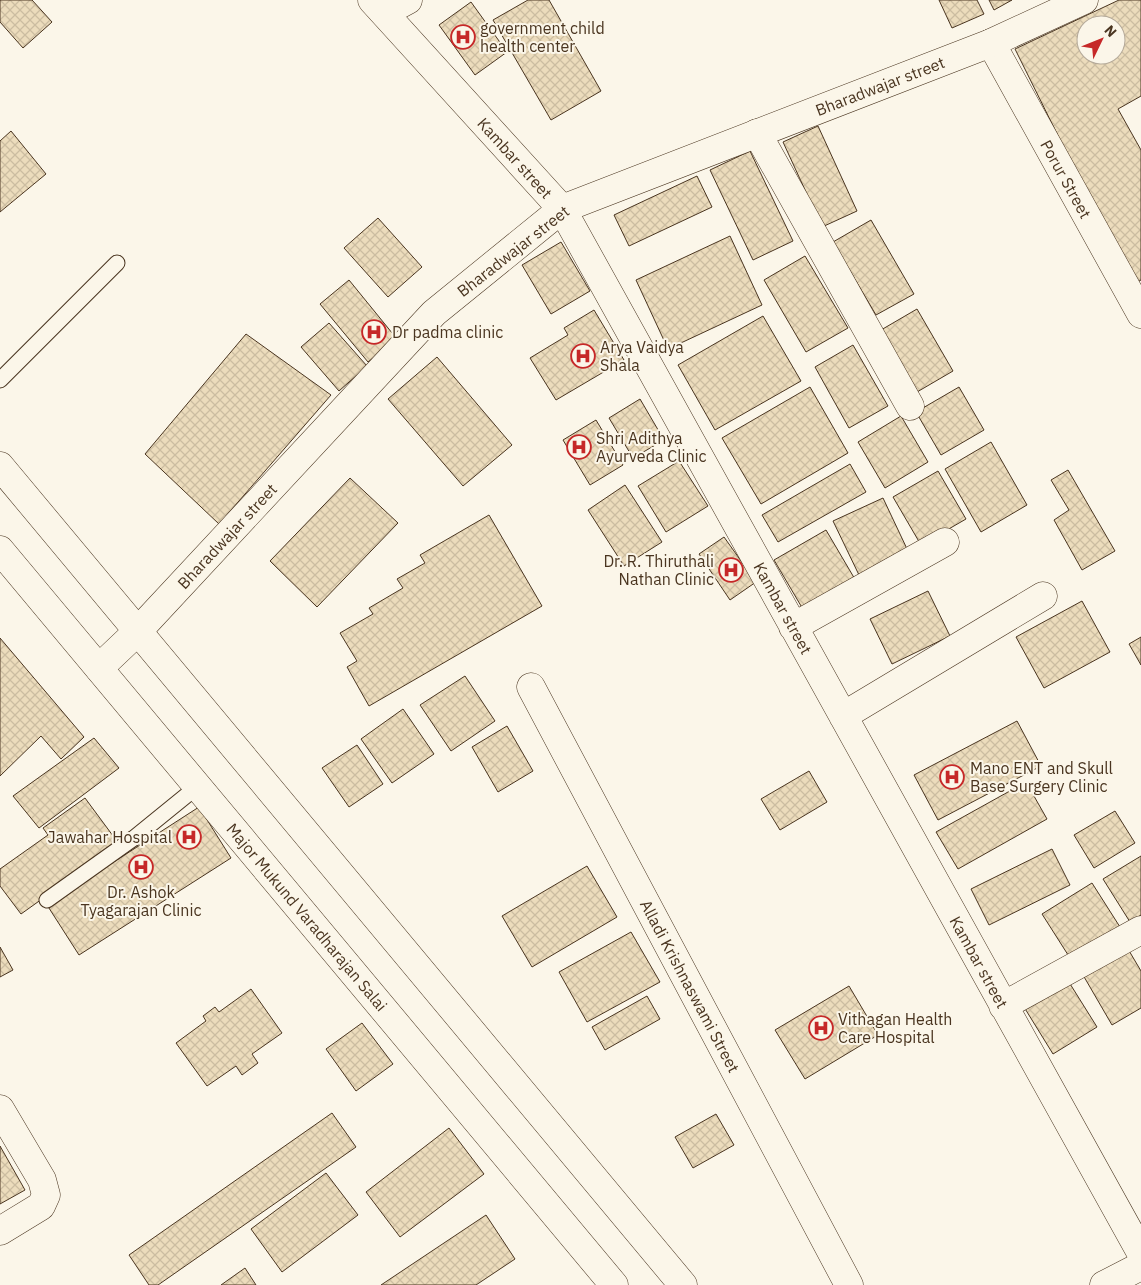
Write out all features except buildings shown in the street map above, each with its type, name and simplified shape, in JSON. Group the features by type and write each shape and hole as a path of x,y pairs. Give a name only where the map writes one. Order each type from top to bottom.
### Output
{"street":[{"path":"378,7 408,0"},
{"name":"Bharadwajar street","path":"99,668 137,632 434,313 562,209 991,43 1084,0"},
{"name":"Kambar street","path":"378,7 562,209 1141,1253"},
{"name":"Porur Street","path":"991,43 1141,314"},
{"path":"757,134 910,406"},
{"path":"0,466 683,1285"},
{"path":"793,627 945,542"},
{"name":"Major Mukund Varadharajan Salai","path":"0,550 614,1285"},
{"path":"843,716 1043,596"},
{"name":"Alladi Krishnaswami Street","path":"531,687 849,1285"},
{"path":"1004,1006 1141,930"},
{"path":"0,1109 42,1180 46,1195 41,1206 0,1231"},
{"path":"1104,1285 1141,1266"}],"lane":[{"path":"0,380 117,263"},
{"path":"47,900 134,838 198,786"}],"place":[{"name":"government child health center","path":"463,37"},
{"name":"Dr padma clinic","path":"374,332"},
{"name":"Arya Vaidya Shala","path":"583,356"},
{"name":"Shri Adithya Ayurveda Clinic","path":"579,447"},
{"name":"Dr. R. Thiruthali Nathan Clinic","path":"731,570"},
{"name":"Mano ENT and Skull Base Surgery Clinic","path":"952,777"},
{"name":"Jawahar Hospital","path":"189,837"},
{"name":"Dr. Ashok Tyagarajan Clinic","path":"141,867"},
{"name":"Vithagan Health Care Hospital","path":"821,1028"}]}
